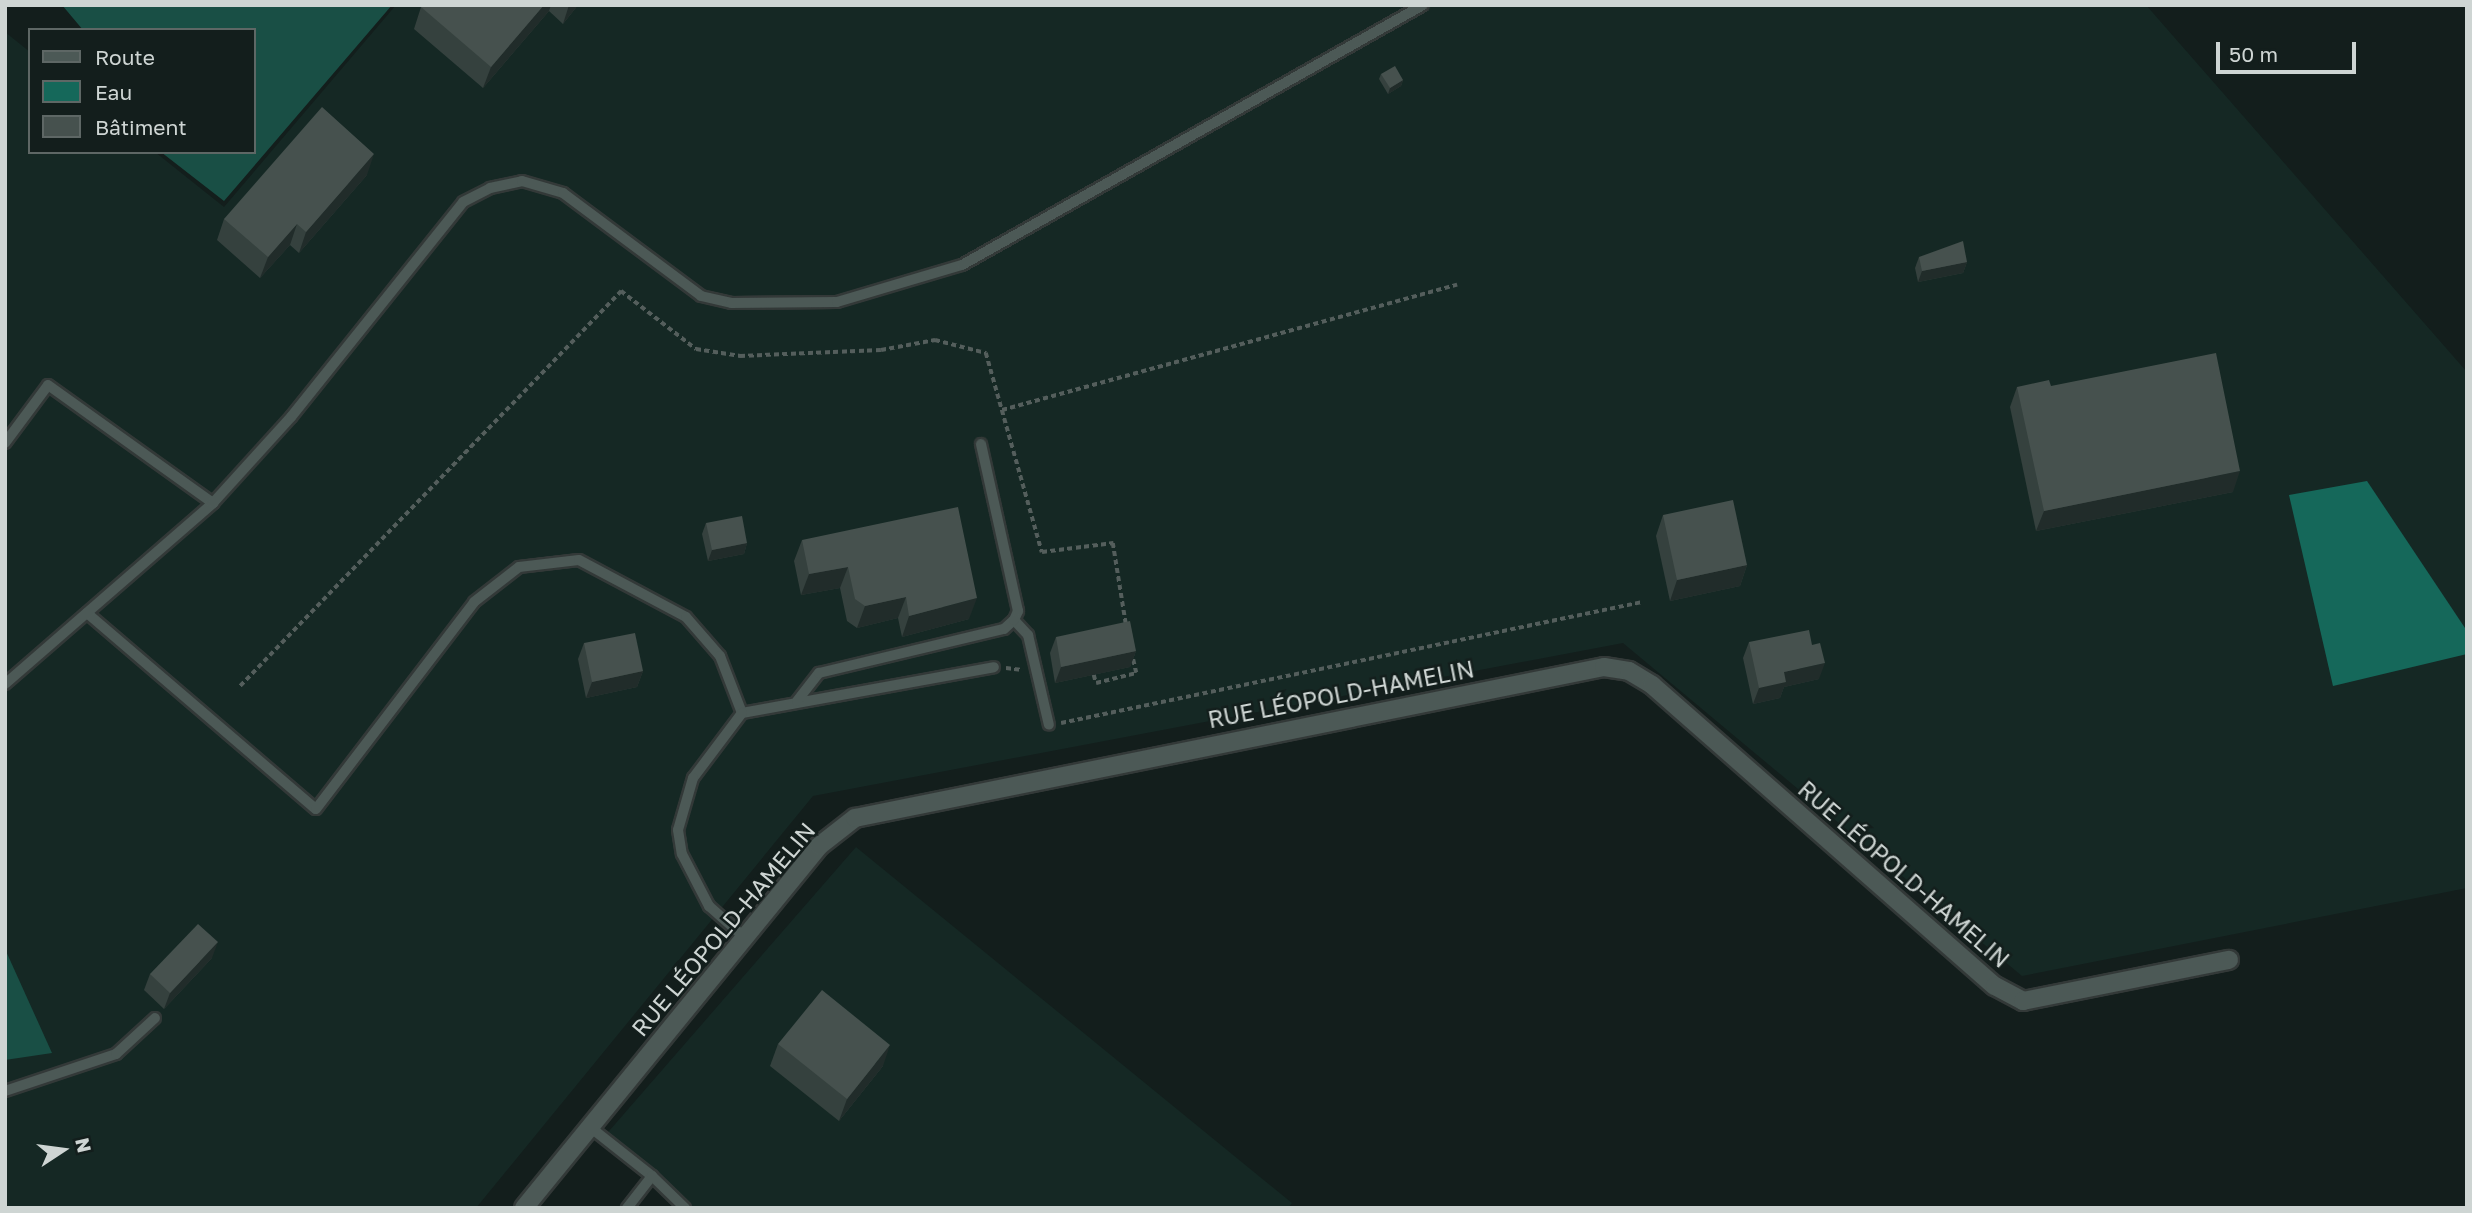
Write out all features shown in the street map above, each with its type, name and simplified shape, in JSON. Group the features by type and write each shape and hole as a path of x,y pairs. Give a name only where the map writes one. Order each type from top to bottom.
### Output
{"street":[{"name":"RUE LÉOPOLD-HAMELIN","path":"524,1208 819,846 855,818 1604,667 1652,685 1995,986 2023,1001 2229,960"}],"lane":[{"path":"5,684 213,503 291,417 463,202 490,188 522,181 563,193 701,296 731,303 837,302 962,265 1423,5"},
{"path":"5,443 48,385 213,503"},
{"path":"981,444 1014,620 1028,635 1049,725"},
{"path":"87,613 316,809 474,602 519,567 579,560 686,617 720,656 742,713"},
{"path":"797,701 819,673 1004,629 1014,620"},
{"path":"744,937 709,906 682,854 678,830 692,779 742,713 797,701 840,699 994,667"},
{"path":"5,1091 116,1054 155,1018"},
{"path":"590,1127 652,1176 685,1208"},
{"path":"627,1208 652,1176"}],"path":[{"path":"1002,410 1457,285"},
{"path":"240,686 621,291 707,351 818,354 935,340 986,353 1042,552 1113,543 1127,632"},
{"path":"1049,725 1642,602"},
{"path":"1094,675 1096,684 1136,673 1127,650"}],"shaded area":[{"path":"62,5 392,5 224,201 164,154 256,154 256,28 81,28"},
{"path":"396,5 2146,5 2467,372 2467,888 2022,976 1623,643 813,796 476,1208 5,1208 5,32 28,50 28,154 158,154 224,207"},
{"path":"856,847 1292,1203 1288,1208 682,1208 603,1138"},
{"path":"5,949 52,1053 5,1060"}],"water":[{"path":"2367,481 2467,631 2467,654 2333,686 2289,495"}],"building":[{"path":"544,5 491,67 421,7"},
{"path":"1395,66 1403,80 1390,88 1381,74"},
{"path":"322,107 374,154 306,232 297,224 268,257 224,219"},
{"path":"1963,241 1967,262 1922,271 1919,257"},
{"path":"2216,353 2240,471 2044,511 2017,387 2049,380 2051,386"},
{"path":"1733,500 1747,565 1677,580 1663,515"},
{"path":"958,507 977,598 909,616 906,597 865,606 855,599 848,567 809,574 802,540"},
{"path":"742,516 747,543 712,550 706,523"},
{"path":"1130,621 1136,651 1061,667 1056,637"},
{"path":"1809,630 1812,645 1820,643 1825,663 1784,672 1786,682 1759,688 1749,642"},
{"path":"635,633 643,671 592,682 584,643"},
{"path":"198,924 218,942 170,993 150,974"},
{"path":"822,990 890,1045 847,1099 778,1044"}]}
